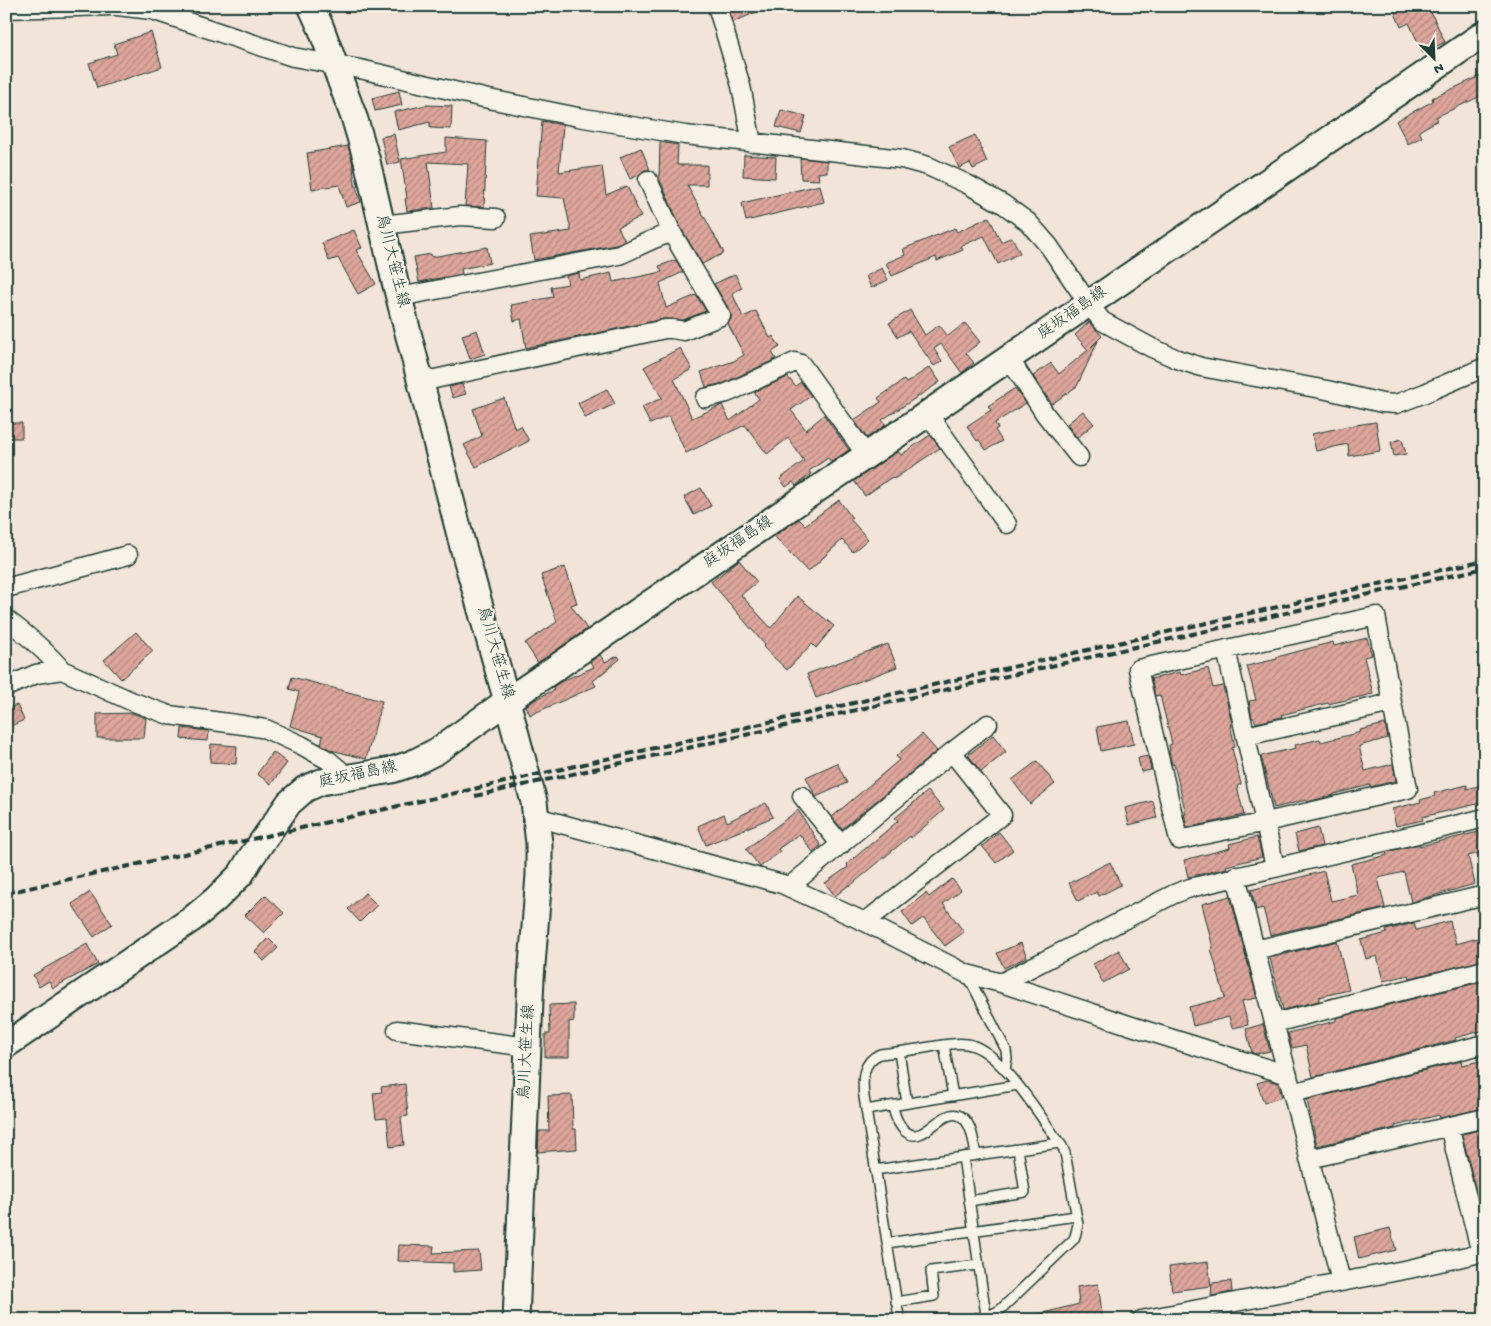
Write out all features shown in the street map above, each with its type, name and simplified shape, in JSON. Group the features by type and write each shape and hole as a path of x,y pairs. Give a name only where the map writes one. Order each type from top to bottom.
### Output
{"main road":[{"name":"鳥川大笹生線","path":"311,6 335,65 360,136 463,547 534,802 539,875 531,978 516,1320"},
{"name":"庭坂福島線","path":"6,1046 192,919 216,899 241,874 289,803 305,789 321,782 347,776 392,770 413,763 437,751 507,701 1485,33"}],"street":[{"path":"6,9 110,6"},
{"path":"117,6 152,10 293,57 360,69 484,98 578,117 684,135 902,159 928,166 1004,204 1028,222 1049,246 1102,321 1152,348 1201,367 1327,390 1382,403 1396,404 1485,367"},
{"path":"717,6 741,86 752,143"},
{"path":"421,382 665,329 684,331 720,316 672,233 648,180"},
{"path":"382,225 460,216 496,218"},
{"path":"399,297 619,254 664,234 672,233"},
{"path":"1009,358 1045,414 1079,457"},
{"path":"705,398 727,393 795,362 799,362 867,456"},
{"path":"928,414 1007,524"},
{"path":"6,588 128,555"},
{"path":"1376,616 1408,789 1178,840 1138,669 1226,649 1376,616"},
{"path":"6,619 28,635 62,670 131,701 169,715 266,729 328,760 347,776"},
{"path":"1226,649 1275,867"},
{"path":"6,687 36,674 62,670"},
{"path":"1246,736 1392,703"},
{"path":"789,887 988,724"},
{"path":"865,922 1002,815 952,752"},
{"path":"802,796 841,845"},
{"path":"536,817 782,884 865,922 967,974 1001,983 1288,1075"},
{"path":"1001,983 1174,894 1190,888 1485,818"},
{"path":"1236,876 1341,1282"},
{"path":"1255,950 1485,895"},
{"path":"1274,1023 1485,970"},
{"path":"397,1030 528,1047"},
{"path":"1292,1093 1485,1044"},
{"path":"1309,1159 1485,1118"},
{"path":"1141,1320 1483,1253 1448,1126"}],"lane":[{"path":"967,974 1006,1050 1005,1069"},
{"path":"901,1320 896,1302 866,1110 863,1086 865,1066 880,1054 944,1045 969,1044 987,1052 1005,1069 1059,1143 1065,1153 1078,1224 1074,1239 1000,1310 968,1320"},
{"path":"944,1045 953,1096"},
{"path":"899,1052 908,1103"},
{"path":"866,1110 1018,1085"},
{"path":"893,1106 895,1117 899,1124 905,1131 913,1135 922,1133 947,1116 954,1115 965,1120 971,1132 976,1156"},
{"path":"875,1170 1059,1143"},
{"path":"969,1201 1024,1192 1018,1149"},
{"path":"963,1157 986,1315"},
{"path":"887,1243 1076,1216"},
{"path":"896,1302 934,1296 931,1271 978,1264"}],"building":[{"path":"728,6 771,6 733,22"},
{"path":"1392,6 1428,6 1445,42 1423,53 1409,23 1401,27"},
{"path":"151,32 162,67 97,88 89,63 117,54 114,44"},
{"path":"1485,74 1485,94 1436,117 1438,120 1419,131 1422,137 1408,144 1396,121 1433,101 1432,98"},
{"path":"399,91 402,105 375,111 372,98"},
{"path":"426,105 452,106 451,129 430,128 430,122 398,130 394,112"},
{"path":"781,110 806,116 801,133 776,127"},
{"path":"542,121 563,125 559,172 602,166 606,195 627,186 641,217 618,227 625,241 616,245 534,260 530,237 571,231 564,198 536,196"},
{"path":"394,134 400,162 387,165 381,137"},
{"path":"975,135 987,162 973,169 970,163 959,168 949,147"},
{"path":"446,138 487,141 484,207 465,206 468,164 428,162 434,208 407,211 401,159 446,152"},
{"path":"660,142 678,145 677,165 707,165 707,185 687,185 724,253 702,264 681,228 659,178"},
{"path":"348,146 355,184 361,202 346,207 339,185 312,189 307,153"},
{"path":"641,148 650,170 644,170 639,175 630,179 620,157"},
{"path":"744,155 776,157 775,178 743,176"},
{"path":"800,158 827,161 827,172 818,173 819,180 801,179"},
{"path":"820,185 824,202 746,221 742,203"},
{"path":"989,217 1001,242 1012,237 1020,253 998,264 984,236 961,246 963,250 937,261 936,257 892,276 886,263 905,255 903,249 955,228 957,232"},
{"path":"354,230 362,248 356,250 376,284 358,294 338,258 329,261 322,243"},
{"path":"487,247 490,263 461,269 462,274 419,282 414,257 431,254 432,257"},
{"path":"676,260 683,272 660,283 666,308 696,295 706,311 683,320 663,319 526,348 521,319 514,321 511,305 553,297 551,287 568,284 566,276 579,273 580,280 611,273 613,282 662,272 659,266"},
{"path":"882,268 888,280 871,288 866,276"},
{"path":"735,274 742,288 732,293 743,317 756,311 770,338 773,336 780,347 772,352 776,359 724,383 706,387 701,372 734,361 744,355 728,324 732,317 730,311 714,284"},
{"path":"910,310 925,335 939,325 948,336 965,323 980,342 966,353 974,363 962,373 941,344 934,349 942,361 934,366 909,331 898,337 889,323"},
{"path":"1089,322 1102,336 1091,347 1098,341 1077,386 1052,404 1033,376 1051,363 1059,374 1088,350 1075,335"},
{"path":"477,330 485,354 470,359 462,335"},
{"path":"680,348 692,369 674,379 692,418 722,405 730,421 759,399 754,392 788,377 795,386 801,382 811,396 791,410 806,430 824,415 849,450 831,462 828,458 809,471 811,474 796,486 793,482 786,487 780,479 804,461 788,438 767,454 745,425 686,453 669,416 650,424 642,407 662,398 644,367"},
{"path":"930,367 940,382 882,420 886,425 867,438 854,420 881,402 878,398 904,380 906,383"},
{"path":"462,384 466,394 453,398 449,387"},
{"path":"1015,388 1026,403 995,423 998,428 995,430 1002,441 986,450 967,426 991,410 988,406"},
{"path":"607,389 615,404 585,418 578,403"},
{"path":"504,398 515,429 521,426 529,441 476,467 464,445 482,436 473,409"},
{"path":"1083,411 1094,424 1077,438 1067,424"},
{"path":"1376,422 1380,451 1349,456 1348,444 1316,451 1312,434"},
{"path":"6,423 22,423 22,438 6,438"},
{"path":"930,435 940,448 865,496 854,481 898,451 901,455"},
{"path":"1402,439 1406,454 1394,456 1391,442"},
{"path":"701,488 711,506 694,515 684,497"},
{"path":"839,500 852,518 850,519 868,539 853,552 842,540 808,572 774,536 799,519 805,525"},
{"path":"739,560 757,582 741,595 771,628 797,596 834,626 816,648 812,644 787,670 763,647 765,645 711,582"},
{"path":"565,567 577,603 571,605 587,629 538,663 525,643 557,622 541,575"},
{"path":"136,632 153,651 121,679 104,660"},
{"path":"1367,638 1372,655 1364,657 1373,694 1328,703 1256,723 1254,718 1252,718 1249,701 1256,700 1247,666 1333,642 1334,646"},
{"path":"888,644 897,667 816,698 807,674"},
{"path":"600,655 605,662 618,656 620,659 593,681 596,686 530,715 526,706 554,690 553,687 562,681 594,667 590,662"},
{"path":"1208,668 1213,688 1223,686 1232,723 1230,724 1235,747 1232,748 1241,784 1237,786 1244,815 1187,828 1184,814 1186,814 1169,751 1169,745 1172,744 1160,695 1155,696 1151,679 1180,672 1181,675"},
{"path":"292,677 382,701 366,759 331,750 321,744 323,736 290,726 299,692 289,689"},
{"path":"17,705 24,720 6,728 6,709"},
{"path":"132,713 146,718 144,738 97,738 97,714"},
{"path":"1129,721 1134,744 1101,751 1097,727"},
{"path":"1385,724 1388,738 1359,746 1365,771 1393,764 1396,781 1370,787 1370,785 1307,802 1306,800 1274,808 1261,756 1296,748 1295,745 1320,739 1321,742"},
{"path":"182,728 209,731 208,741 181,739"},
{"path":"922,734 937,751 842,829 832,817 899,760 896,756"},
{"path":"993,735 1006,752 981,772 968,755"},
{"path":"211,744 237,746 236,764 210,762"},
{"path":"273,752 287,763 271,784 257,774"},
{"path":"1148,756 1151,770 1141,772 1138,758"},
{"path":"1037,761 1055,784 1030,804 1012,780"},
{"path":"837,763 847,783 816,797 806,777"},
{"path":"1485,784 1485,802 1422,817 1423,820 1396,826 1392,809 1421,802 1420,800 1435,796 1434,793 1467,785 1467,789"},
{"path":"928,791 944,810 911,838 910,836 850,886 835,896 825,883 848,867 847,864 898,821 895,818"},
{"path":"1153,801 1157,818 1129,825 1125,808"},
{"path":"766,803 773,817 706,845 698,826 724,814 727,822"},
{"path":"798,810 821,846 813,852 799,834 778,849 780,852 760,867 746,849"},
{"path":"1318,828 1322,846 1299,851 1295,834"},
{"path":"999,832 1013,850 996,863 982,846"},
{"path":"1479,832 1484,852 1468,856 1475,884 1411,902 1404,872 1378,878 1385,908 1270,935 1263,908 1256,910 1251,890 1324,871 1331,901 1358,895 1351,864 1387,855 1386,852"},
{"path":"1257,837 1262,857 1188,877 1184,860 1230,848 1229,844"},
{"path":"1110,862 1121,885 1099,896 1097,892 1078,901 1069,883"},
{"path":"952,879 961,890 943,904 964,932 945,946 923,918 912,926 902,912 926,893 929,897"},
{"path":"90,892 112,924 94,937 72,904"},
{"path":"365,893 377,905 360,922 348,909"},
{"path":"265,895 284,913 264,933 245,915"},
{"path":"1230,896 1257,998 1242,1001 1248,1025 1232,1028 1229,1017 1193,1026 1189,1007 1225,998 1211,949 1213,948 1202,904"},
{"path":"1450,921 1456,944 1485,936 1485,960 1410,978 1409,975 1383,981 1377,956 1366,959 1361,940 1387,933 1386,930 1414,923 1416,930"},
{"path":"268,938 278,948 264,961 255,952"},
{"path":"1337,941 1349,990 1319,997 1319,1001 1283,1010 1270,958"},
{"path":"1021,943 1027,957 1004,968 997,953"},
{"path":"87,944 98,964 53,988 49,981 39,987 33,975"},
{"path":"1119,950 1129,969 1103,983 1093,964"},
{"path":"1485,981 1485,1030 1455,1038 1456,1040 1313,1077 1306,1045 1292,1048 1288,1033 1336,1021 1336,1018"},
{"path":"574,1004 574,1021 569,1022 569,1057 545,1057 545,1034 550,1034 549,1005"},
{"path":"1263,1024 1270,1051 1252,1053 1246,1029"},
{"path":"1485,1060 1485,1074 1477,1076 1484,1108 1440,1118 1439,1115 1395,1126 1395,1128 1317,1146 1307,1100 1461,1061 1462,1065"},
{"path":"1267,1080 1278,1083 1282,1097 1264,1103 1257,1083"},
{"path":"405,1084 408,1116 401,1117 404,1145 390,1147 387,1118 376,1119 373,1093 382,1092 381,1087"},
{"path":"572,1095 573,1129 576,1129 577,1149 538,1152 539,1131 549,1131 548,1096"},
{"path":"1485,1129 1485,1214 1482,1215 1462,1134"},
{"path":"1390,1228 1396,1250 1359,1259 1354,1237"},
{"path":"399,1245 434,1246 433,1253 479,1251 481,1270 453,1272 453,1263 398,1261"},
{"path":"1208,1262 1211,1286 1172,1291 1169,1267"},
{"path":"1231,1281 1232,1292 1211,1296 1212,1283"},
{"path":"1098,1284 1103,1320 1036,1320 1035,1315 1079,1304 1077,1287"}],"railway":[{"path":"6,893 266,836 1485,560"},
{"path":"475,796 1485,568"}]}
